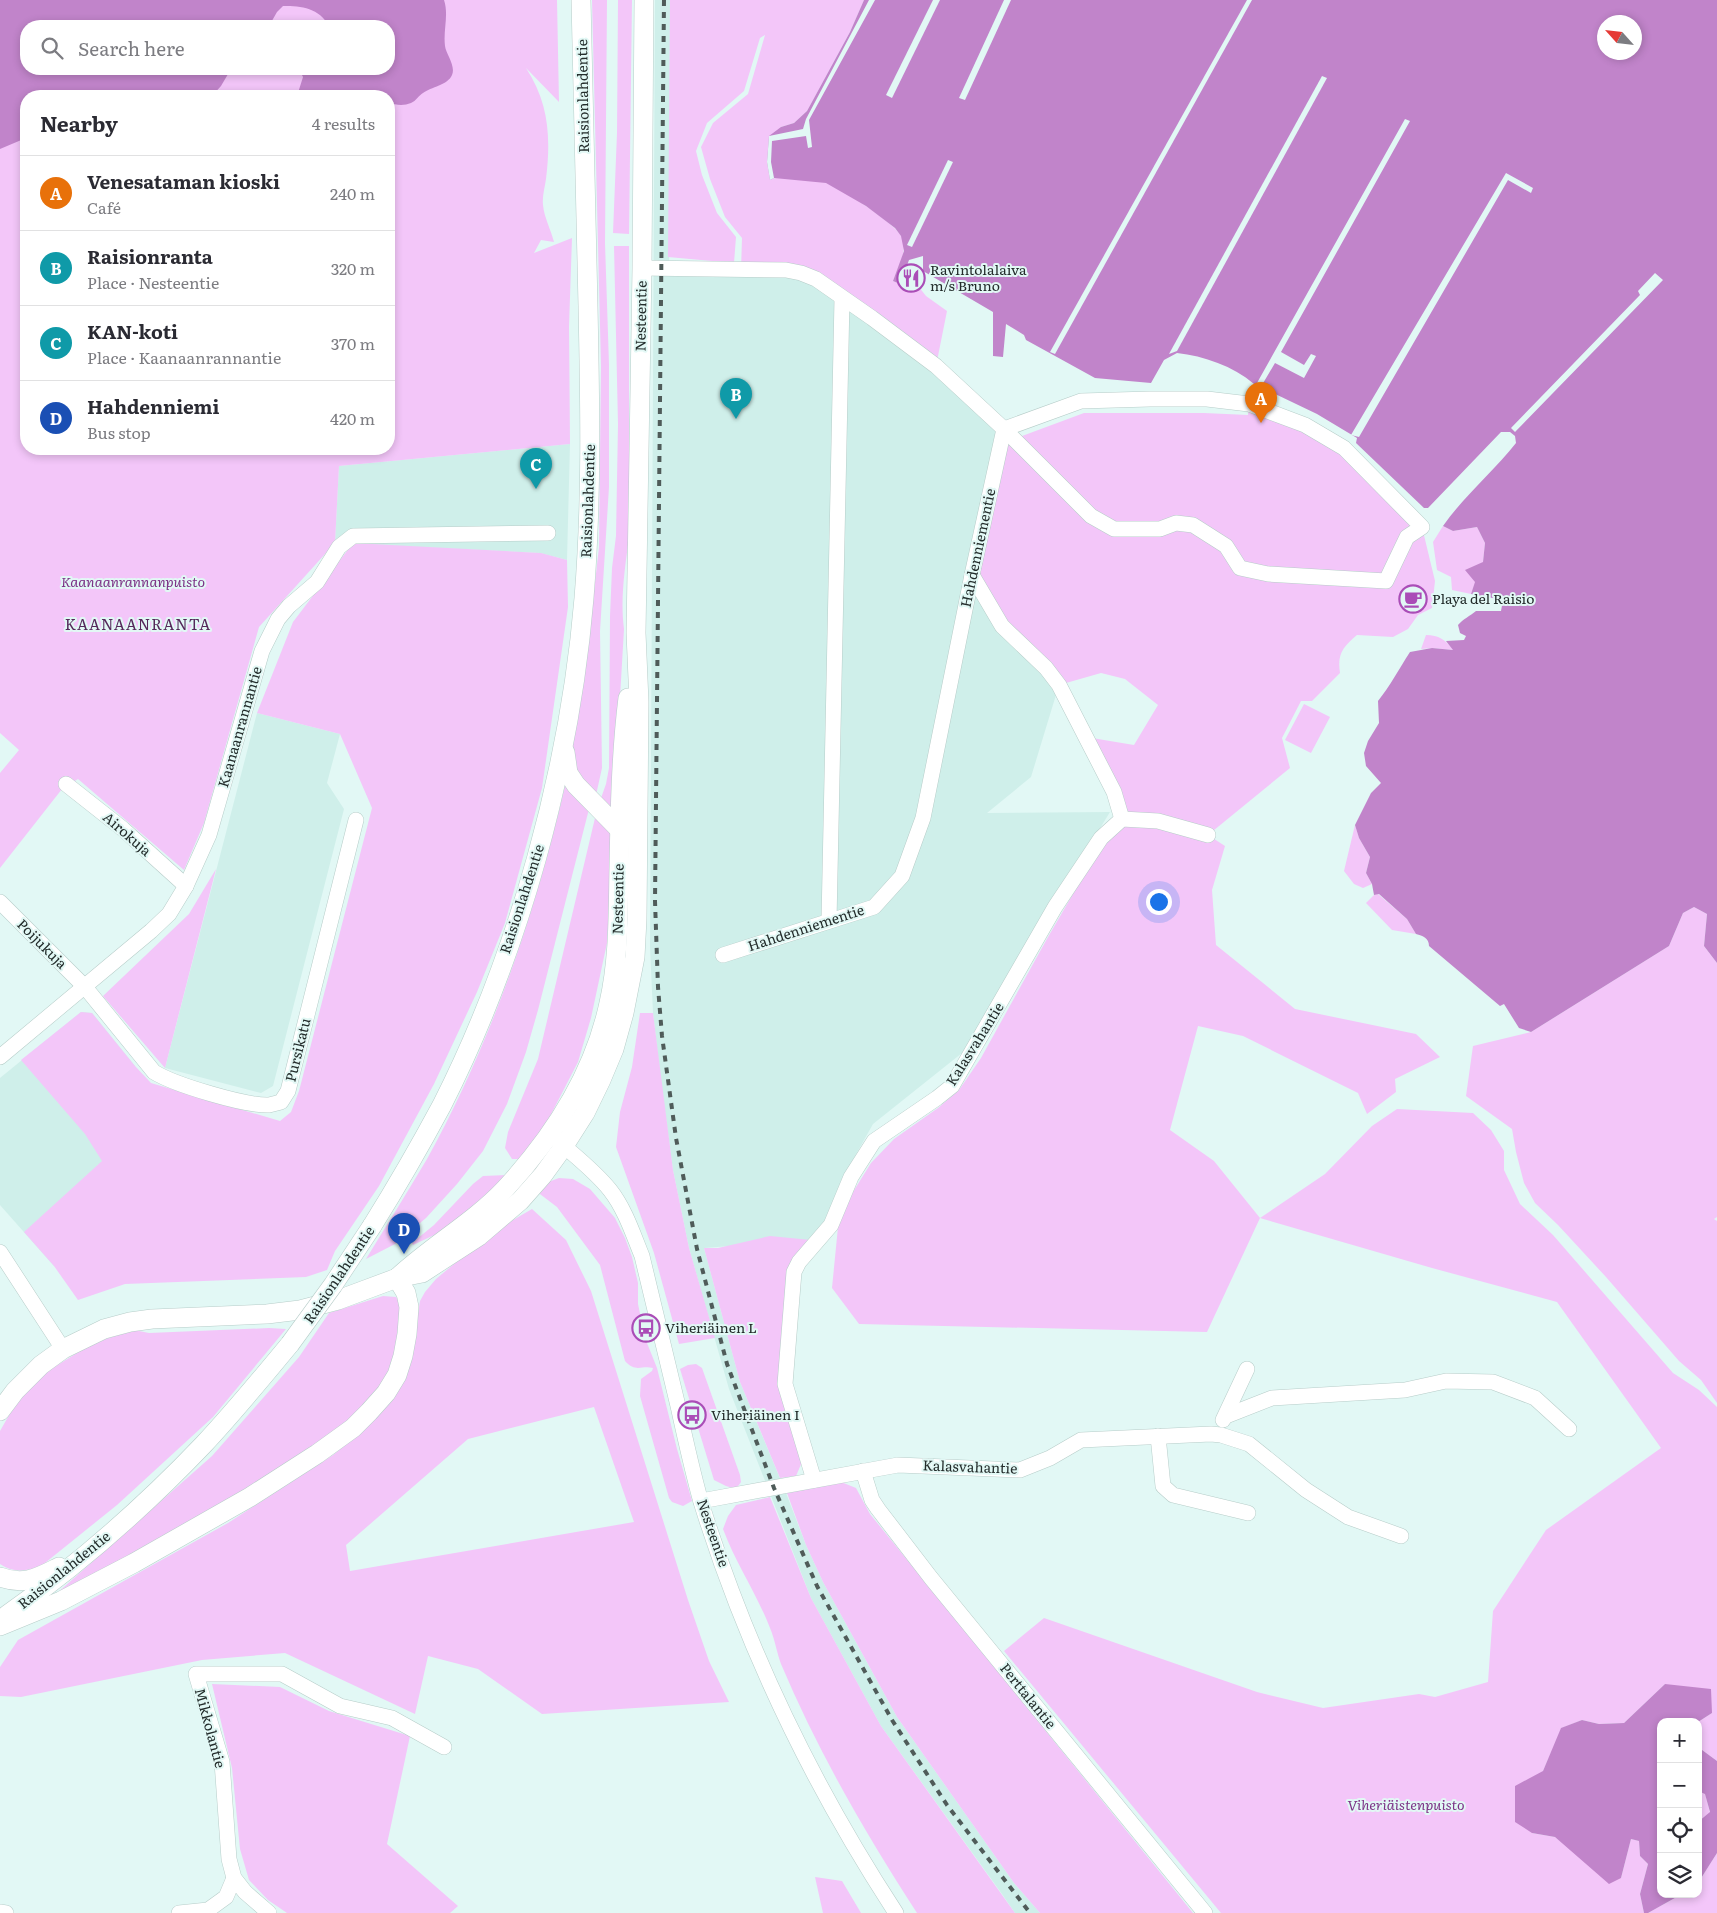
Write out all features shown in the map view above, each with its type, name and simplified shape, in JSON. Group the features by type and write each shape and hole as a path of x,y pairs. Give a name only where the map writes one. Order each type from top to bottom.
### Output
{"main road":[{"name":"Raisionlahdentie","path":"0,1620 89,1553 146,1501 205,1443 290,1344 333,1285 372,1226 419,1148 443,1102 486,1006 512,934 533,870 551,801 564,740 584,600 590,407 581,0"},
{"name":"Nesteentie","path":"557,1140 585,1113 601,1080 614,1049 624,1013 635,957 639,702 636,633 644,0"},
{"name":"Nesteentie","path":"557,1140 571,1100 592,1058 609,1002 616,954 627,702 636,633"},
{"path":"564,740 565,762 568,773 576,785 638,847"},
{"path":"0,1410 28,1377 41,1365 63,1349 104,1329 130,1322 152,1319 267,1314 300,1310 345,1298 397,1278 422,1273 479,1236 520,1201 543,1176 557,1140"},
{"path":"0,1626 61,1601 134,1562 250,1496 353,1428 386,1393 396,1374 402,1356 407,1334 409,1307 406,1293 397,1278"},
{"path":"0,1577 18,1582 27,1581 89,1553"}],"street":[{"path":"642,268 786,270 816,279 936,366 1004,429 1091,516 1114,529 1160,529 1176,523 1193,525 1226,546 1240,568 1268,574 1386,581 1407,537 1422,527 1344,448 1305,425 1249,404 1207,399 1081,401 1004,429"},
{"path":"830,921 842,299"},
{"name":"Hahdenniementie","path":"722,955 874,907 902,876 922,818 1004,429"},
{"name":"Kaanaanrannantie","path":"0,1057 85,987 168,914 186,886 209,835 262,651 278,619 289,606 317,582 339,547 353,536 548,533"},
{"path":"972,575 1002,626 1046,668 1058,685 1114,792 1122,819 1158,821 1208,835"},
{"name":"Airokuja","path":"66,784 122,829 186,886"},
{"name":"Kalasvahantie","path":"814,1480 784,1384 794,1272 799,1262 832,1225 851,1177 874,1141 938,1098 952,1086 971,1056 1055,907 1100,838 1122,819"},
{"name":"Pursikatu","path":"85,987 154,1072 167,1080 235,1100 269,1105 281,1102 288,1091 356,820"},
{"name":"Poijukuja","path":"0,902 85,987"},
{"name":"Nesteentie","path":"557,1140 598,1176 611,1191 628,1222 642,1256 701,1501 744,1624 797,1739 831,1806 866,1868 896,1913"},
{"path":"0,1252 63,1349"},
{"path":"1216,1435 1247,1369"},
{"path":"1226,1416 1272,1398 1405,1390 1446,1381 1493,1382 1535,1398 1569,1429"},
{"name":"Kalasvahantie","path":"701,1501 898,1465 1020,1470 1050,1458 1081,1440 1216,1435 1250,1444 1306,1490 1348,1517 1401,1536"},
{"path":"1158,1436 1163,1486 1173,1494 1248,1513"},
{"name":"Perttalantie","path":"862,1471 872,1500 878,1509 1205,1913"},
{"name":"Mikkolantie","path":"269,1913 245,1892 234,1878 229,1859 222,1762 196,1674 282,1674 340,1706 392,1718 444,1748"},
{"path":"179,1913 208,1910 226,1897 234,1878"},
{"path":"0,1912 6,1913"}],"shaded area":[{"path":"0,0 444,0 446,11 445,46 452,64 452,75 447,81 426,91 413,102 406,105 395,104 395,90 299,90 302,75 395,75 395,20 325,20 309,9 283,6 272,20 20,20 20,75 227,75 217,90 20,90 20,141 0,149"},
{"path":"655,0 670,0 669,276 697,269 816,279 1004,429 1059,685 1031,777 987,813 1110,812 962,1053 873,1124 841,1181 825,1220 811,1240 704,1248 740,1382 806,1545 823,1582 897,1717 1014,1883 1040,1913 1015,1913 881,1726 811,1598 729,1389 689,1248 673,1170 653,1013 650,947"},
{"path":"864,0 1717,0 1717,963 1704,946 1707,914 1694,907 1683,913 1669,946 1531,1032 1519,1028 1504,1004 1500,1006 1429,946 1425,938 1416,934 1407,919 1379,894 1374,895 1372,884 1366,873 1370,857 1359,838 1355,825 1371,793 1381,783 1366,766 1364,753 1368,741 1379,723 1378,701 1410,652 1432,648 1453,650 1446,641 1464,640 1466,636 1460,633 1458,625 1462,621 1476,611 1501,611 1503,600 1471,594 1475,582 1465,570 1483,562 1485,543 1477,527 1453,531 1443,526 1460,504 1516,443 1515,436 1510,432 1501,432 1428,508 1424,508 1356,443 1357,438 1317,414 1254,384 1237,372 1218,363 1177,353 1164,360 1151,383 1095,378 1026,340 1024,335 1006,324 1003,357 993,356 993,312 923,271 923,256 909,260 900,284 893,281 904,251 901,236 895,228 866,206 826,183 774,178 770,180 767,162 769,136 781,127 794,123 807,111 850,32"},
{"path":"570,444 567,560 540,553 335,543 339,466"},
{"path":"257,713 340,734 327,783 344,809 273,1086 261,1093 165,1068"},
{"path":"81,1012 92,1013 135,1066 81,1276 54,1266 0,1205 0,1078"},
{"path":"1665,1684 1711,1689 1712,1713 1702,1719 1657,1718 1657,1898 1675,1898 1648,1913 1644,1913 1640,1894 1648,1864 1640,1856 1639,1841 1631,1839 1621,1878 1609,1884 1555,1837 1532,1833 1515,1822 1515,1786 1543,1771 1561,1728 1582,1720 1599,1724 1624,1723"},
{"path":"1702,1750 1717,1761 1717,1853 1702,1877 1702,1819 1710,1812 1705,1794 1702,1793"}],"green space":[{"name":"Kaanaanrannanpuisto","path":"0,0 557,0 559,102 526,68 540,94 544,108 548,135 548,164 543,205 554,242 541,240 534,253 572,238 569,327 570,444 339,466 335,543 259,627 204,823 184,870 78,779 62,789 0,868 0,773 19,750 0,733"},
{"path":"592,0 607,0 605,243 609,364 609,487 600,631 602,768 596,795 576,770 573,756 573,739 585,672 599,547 601,366"},
{"path":"618,0 632,0 629,234 613,233 617,133"},
{"path":"670,0 864,0 850,32 807,111 794,123 781,127 767,162 770,179 799,178 827,183 868,207 898,231 902,237 904,248 902,259 893,281 906,286 911,277 926,296 947,311 936,366 816,279 741,270 742,238 725,217 710,179 701,147 713,123 748,94 765,35 760,38 744,91 707,123 696,151 702,175 717,213 736,237 734,263 668,257"},
{"path":"614,246 629,246 629,538 623,595 624,629 615,816 600,801 609,768 610,616 612,568 616,536 618,424"},
{"path":"1249,404 1344,448 1422,527 1435,581 1432,608 1418,615 1408,629 1393,637 1357,635 1348,643 1340,656 1340,673 1312,701 1301,701 1282,738 1290,768 1208,835 1225,846 1212,890 1216,945 1295,1009 1416,1034 1440,1057 1395,1079 1396,1092 1367,1114 1358,1093 1243,1036 1198,1026 1170,1130 1214,1161 1260,1218 1207,1332 859,1324 832,1288 838,1227 853,1192 871,1163 894,1139 938,1108 959,1090 981,1058 1091,863 1121,819 1086,737 1134,745 1158,705 1125,679 1101,673 1059,685 1002,626 972,575 1004,429 1014,439 1084,413 1248,415"},
{"path":"1443,526 1453,531 1477,527 1485,543 1483,562 1471,594 1452,590 1451,577 1437,570 1433,542"},
{"path":"353,543 541,553 567,560 568,607 542,788 505,923 477,992 434,1084 379,1186 335,1251 327,1270 306,1277 125,1284 78,1300 54,1266 24,1232 102,1161 85,1134 21,1060 81,1012 92,1013 151,1083 280,1121 291,1112 299,1091 372,808 340,734 257,713 293,622"},
{"path":"1426,635 1442,639 1454,650 1421,649"},
{"path":"1304,704 1330,717 1311,753 1285,740"},
{"path":"565,786 589,809 538,1010 526,1052 507,1104 483,1151 457,1184 426,1218 395,1244 366,1259 427,1159 450,1115 491,1024 509,977 540,882"},
{"path":"595,818 613,834 607,943 591,1018 578,1062 544,1128 519,1159 512,1159 505,1148 508,1132 538,1059"},
{"path":"1355,825 1359,838 1370,857 1366,873 1372,884 1363,888 1354,884 1344,871"},
{"path":"216,869 165,1068 103,996 189,914"},
{"path":"1378,894 1407,919 1416,934 1392,930 1366,903 1374,895"},
{"path":"1694,907 1707,914 1704,946 1717,963 1717,1217 1714,1219 1717,1221 1717,1403 1701,1380 1679,1361 1606,1277 1535,1203 1524,1183 1512,1129 1466,1096 1473,1046 1531,1032 1669,946 1683,913"},
{"path":"640,1013 653,1013 673,1170 689,1248 715,1338 679,1344 654,1253 616,1147 620,1112 632,1067"},
{"name":"Viheriäistenpuisto","path":"1397,1109 1473,1113 1491,1130 1504,1151 1504,1170 1520,1204 1553,1235 1673,1373 1699,1390 1717,1407 1717,1761 1702,1750 1702,1719 1712,1713 1665,1684 1624,1723 1599,1724 1582,1720 1562,1728 1543,1771 1532,1833 1555,1837 1577,1854 1621,1878 1631,1839 1639,1841 1640,1856 1648,1864 1640,1894 1644,1913 1221,1913 1004,1651 1044,1618 1257,1692 1323,1708 1419,1694 1435,1697 1488,1682 1493,1611 1546,1530 1661,1448 1557,1302 1260,1218 1325,1174 1372,1126"},
{"path":"507,1175 480,1202 447,1229 413,1245 412,1243 434,1225 483,1176"},
{"path":"559,1178 573,1179 590,1189 615,1218 625,1238 638,1283 638,1304 645,1338 657,1368 692,1501 683,1506 672,1502 669,1498 640,1396 641,1379 652,1371 653,1368 632,1367 625,1361 600,1265 557,1207 536,1191 543,1184"},
{"path":"532,1209 566,1240 591,1291 688,1600 709,1661 729,1702 542,1714 478,1669 428,1656 415,1714 285,1653 202,1660 21,1697 0,1696 0,1667 18,1640 228,1523 333,1455 368,1426 389,1404 417,1320 420,1301 425,1292 436,1279 472,1249 508,1223","holes":["594,1407 634,1522 350,1571 346,1545 468,1439"]},
{"path":"770,1236 811,1240 800,1252 780,1376 802,1462 796,1476 780,1478 740,1382 704,1248 718,1248"},
{"path":"383,1296 396,1297 401,1305 397,1353 390,1372 372,1401 321,1443 176,1532 56,1594 212,1456 299,1357 329,1313"},
{"path":"286,1329 213,1417 117,1505 40,1567 19,1570 10,1569 0,1564 0,1431 12,1410 27,1391 48,1371 93,1343 134,1330 149,1333"},
{"path":"696,1364 702,1368 740,1475 741,1482 736,1489 714,1480 680,1369"},
{"path":"841,1482 856,1488 870,1514 1193,1913 1040,1913 1014,1883 897,1717 823,1582 806,1545 787,1493"},
{"path":"770,1497 811,1598 881,1726 1015,1913 917,1913 861,1823 795,1697 781,1664 765,1615 723,1529 728,1516 736,1505"},
{"path":"212,1684 280,1687 329,1711 410,1736 387,1844 458,1906 450,1913 287,1913 268,1900 249,1880 240,1849 232,1768"},
{"path":"1702,1792 1705,1793 1710,1813 1702,1819"},
{"path":"1717,1853 1717,1913 1648,1913 1675,1898 1702,1898 1702,1877"},
{"path":"815,1877 842,1881 861,1913 823,1913"}],"pier":[{"path":"869,0 875,0 809,120 812,147 808,148 806,136 772,141 771,162 774,178 770,180 767,162 769,136 803,129 806,119"},
{"path":"933,0 940,0 892,98 886,95"},
{"path":"1004,0 1011,0 965,100 959,98"},
{"path":"1247,0 1252,0 1055,354 1050,352"},
{"path":"1322,76 1327,78 1177,351 1169,354"},
{"path":"1405,119 1410,121 1281,352 1304,365 1311,354 1316,356 1304,378 1275,363 1262,385 1257,383"},
{"path":"948,160 953,162 912,247 907,245"},
{"path":"1506,173 1533,188 1531,193 1508,180 1359,437 1351,435"},
{"path":"1655,273 1663,280 1515,432 1511,428 1640,295 1638,291"}],"railway":[{"path":"664,0 655,901 662,1036 676,1138 697,1249 727,1364 774,1488 817,1586 892,1720 947,1805 1030,1913"}],"place":[{"name":"Ravintolalaiva m/s Bruno","path":"911,278"},
{"name":"Raisionranta","path":"736,419"},
{"name":"Venesataman kioski","path":"1261,423"},
{"name":"KAN-koti","path":"536,489"},
{"name":"Playa del Raisio","path":"1413,599"},
{"name":"Hahdenniemi","path":"404,1254"},
{"name":"Viheriäinen L","path":"646,1328"},
{"name":"Viheriäinen I","path":"692,1415"}],"district":[{"name":"KAANAANRANTA","path":"138,625"}]}
